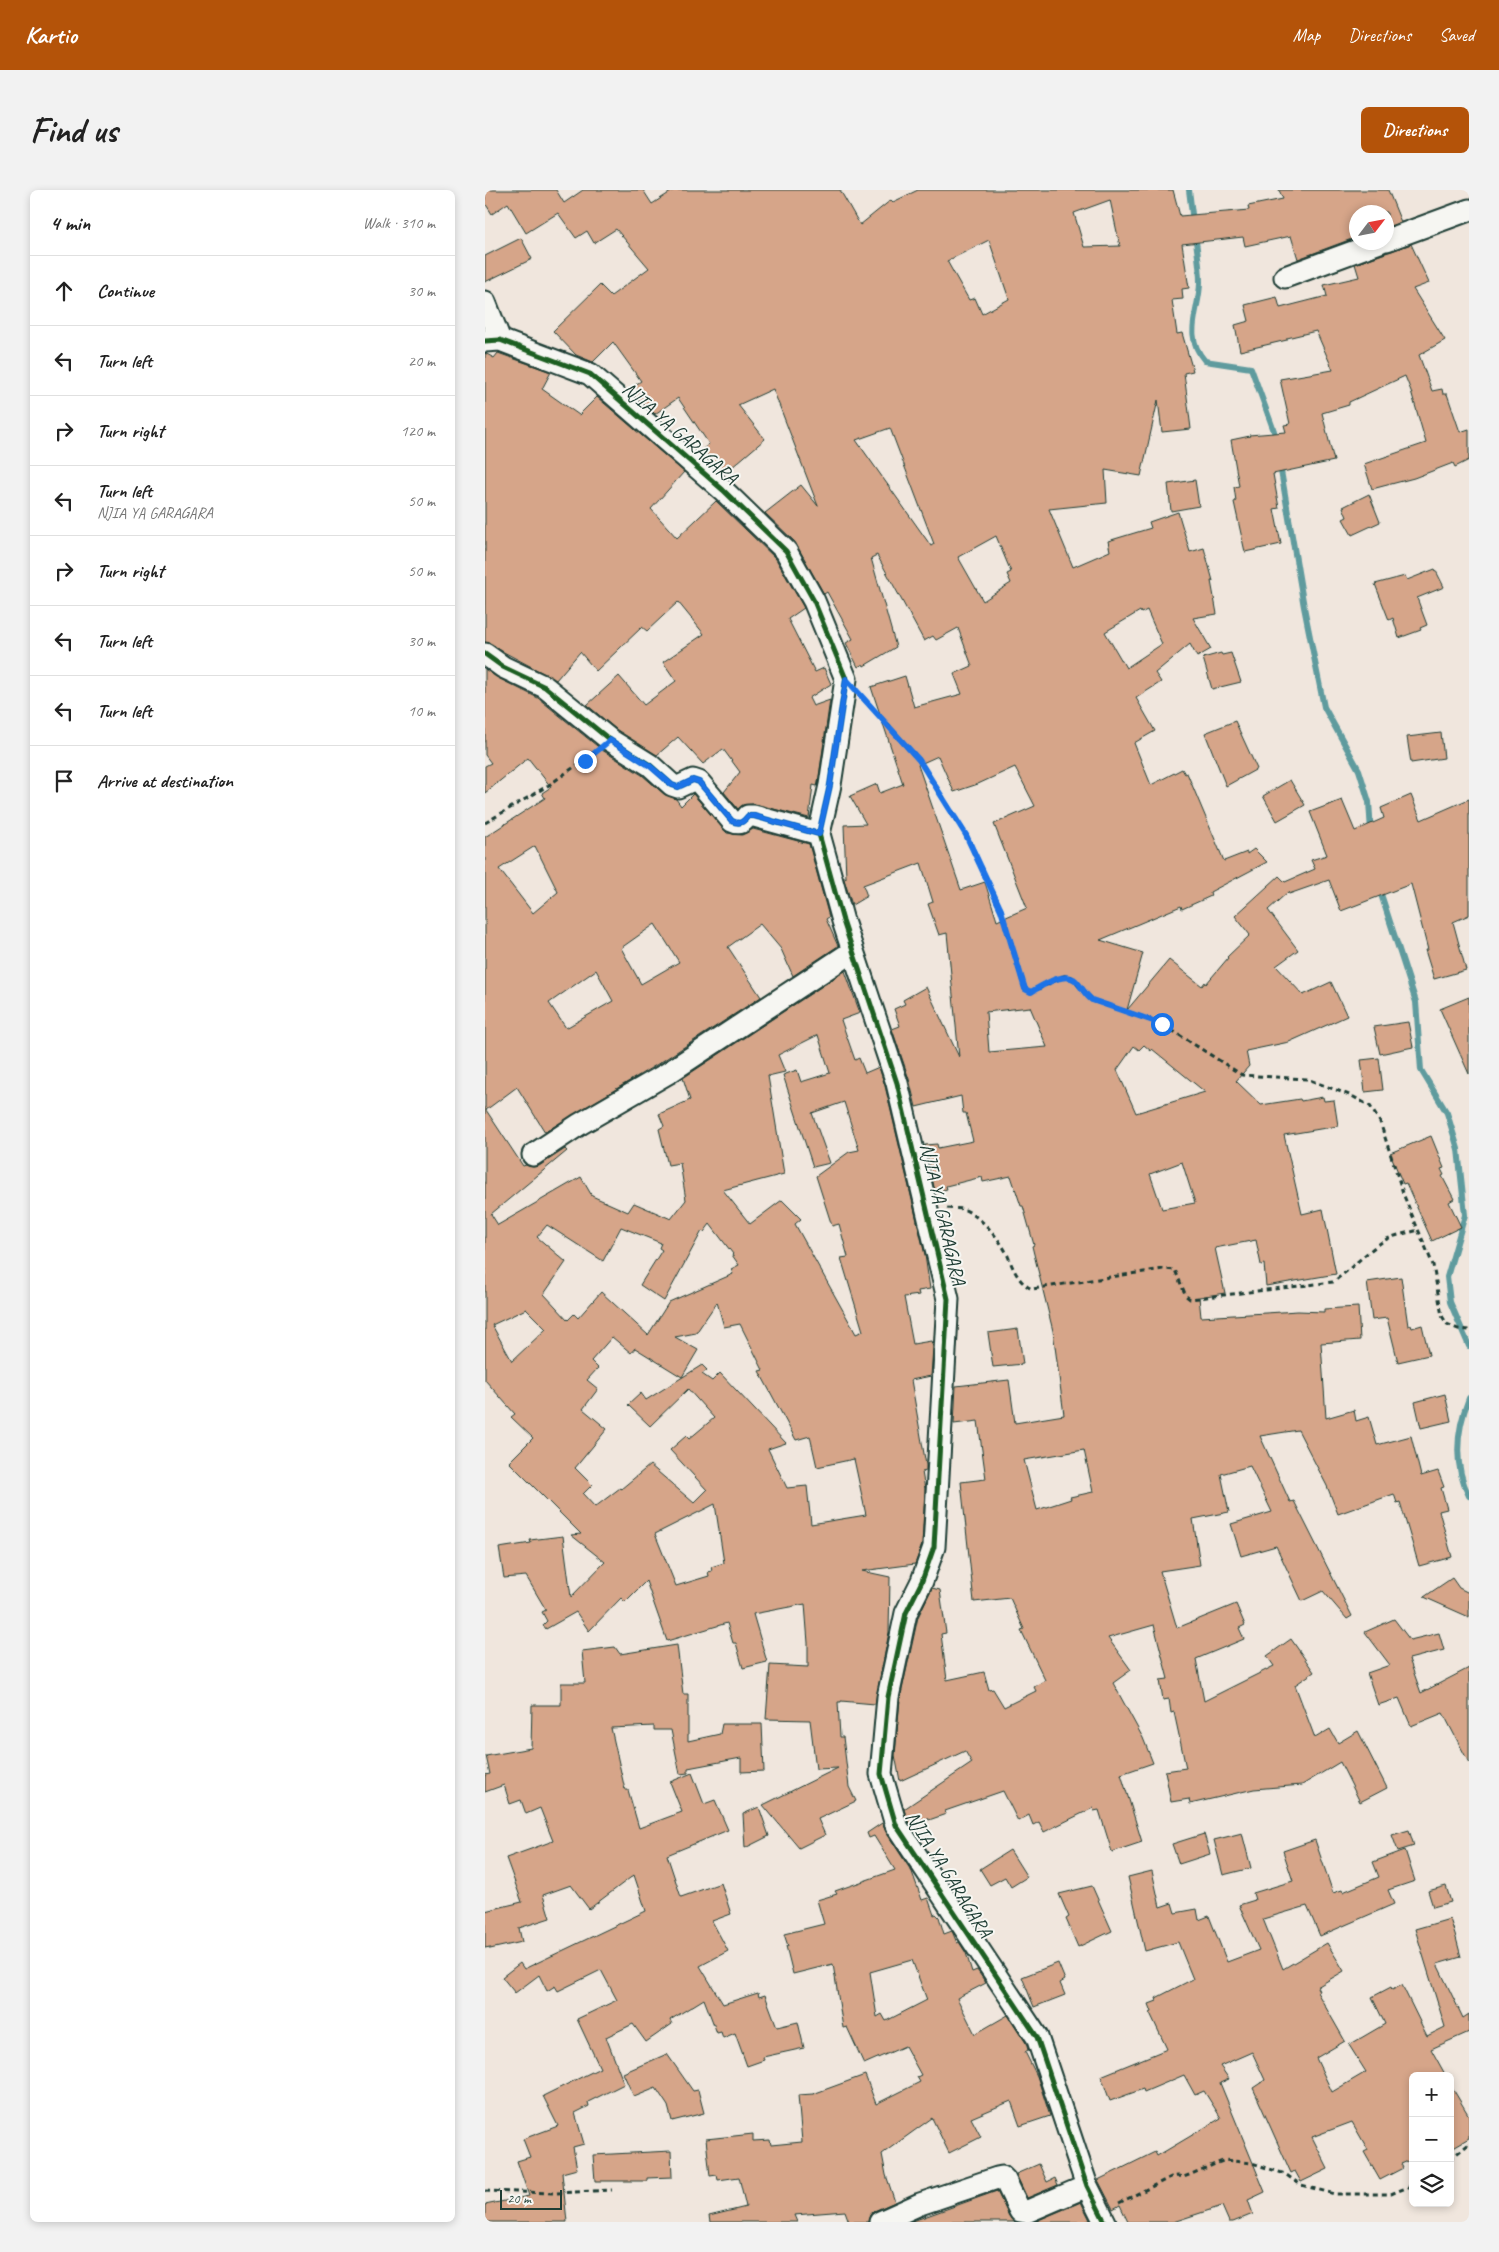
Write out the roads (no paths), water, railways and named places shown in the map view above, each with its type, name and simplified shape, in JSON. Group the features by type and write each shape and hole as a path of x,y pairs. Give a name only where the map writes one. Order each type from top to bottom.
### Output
{"street":[{"path":"1394,237 1469,210"},
{"path":"1285,277 1358,250"},
{"path":"485,302 493,340"},
{"name":"NJIA YA GARAGARA","path":"493,340 590,374 723,490 785,551 814,601 846,679 830,785 819,834 853,951 897,1083 948,1299 935,1547 922,1581 906,1612 889,1697 881,1774 896,1826 1037,2037 1087,2186 1103,2217"},
{"path":"485,654 503,667 545,687 610,740 650,766 672,785 678,787 693,780 699,782 732,821 742,823 748,816 754,816 819,834"},
{"path":"533,1156 580,1124 661,1077 853,951"},
{"path":"880,2222 921,2204 1002,2177 1020,2211 1025,2212 1087,2186"}],"waterway":[{"path":"1189,190 1193,222"},
{"path":"1195,234 1200,282 1193,332 1198,351 1205,361 1251,368 1276,441"},
{"path":"1280,465 1304,607 1324,707 1359,770 1369,802 1371,831"},
{"path":"1379,888 1416,1002 1421,1070 1447,1113 1458,1149 1465,1215 1447,1277 1450,1302 1469,1346"},
{"path":"1469,1398 1461,1423 1458,1447 1460,1472 1469,1496"}]}
